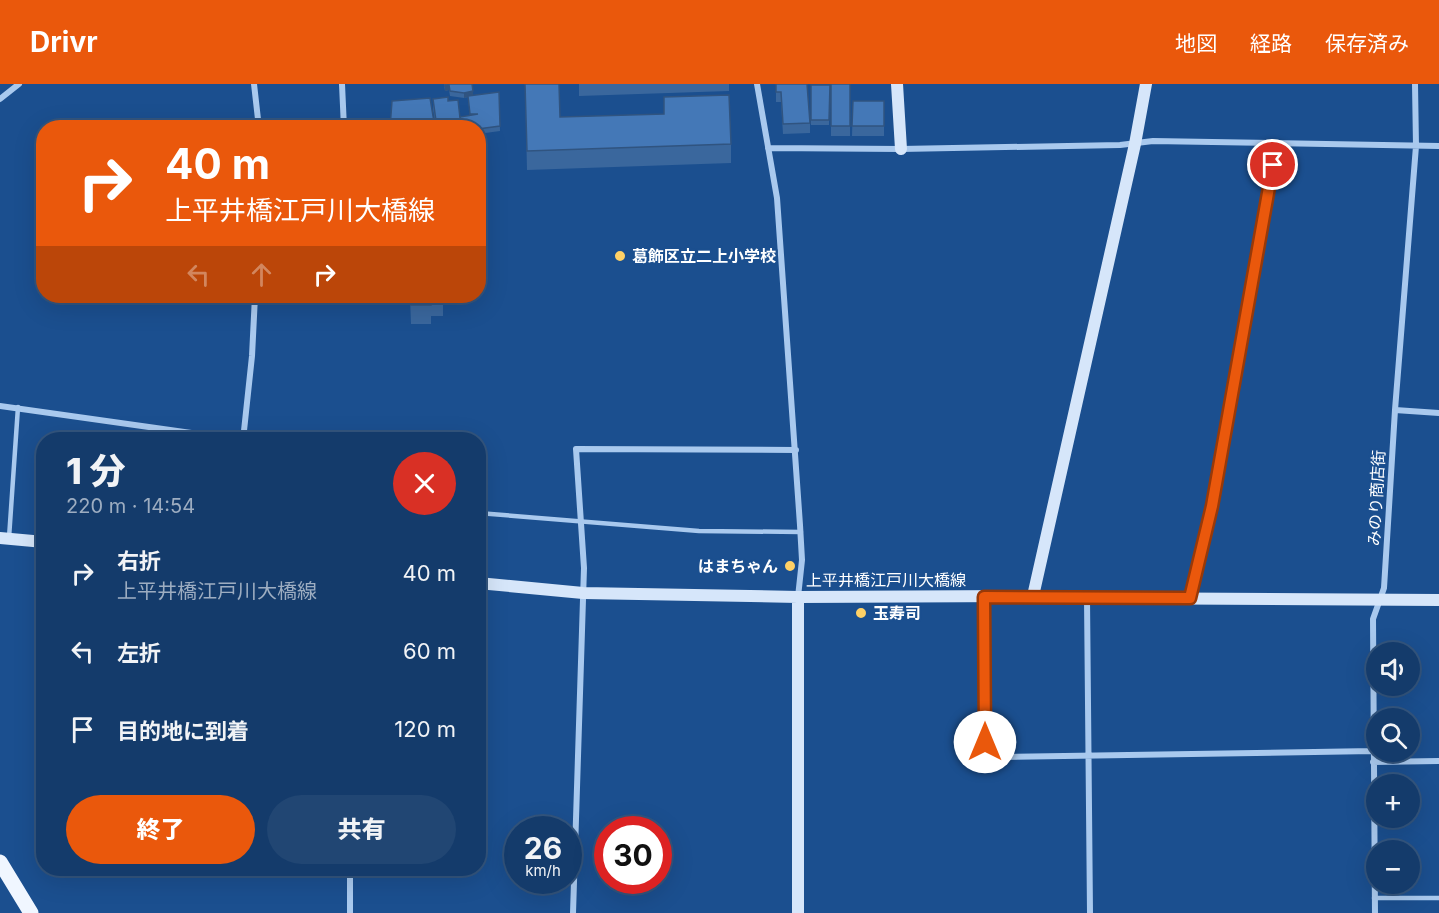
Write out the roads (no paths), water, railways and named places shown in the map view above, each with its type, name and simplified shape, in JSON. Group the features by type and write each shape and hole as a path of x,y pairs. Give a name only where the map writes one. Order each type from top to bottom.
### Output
{"main road":[{"path":"0,862 31,913"}],"street":[{"path":"0,99 19,84"},
{"path":"254,84 258,120"},
{"path":"342,84 344,120"},
{"path":"757,84 777,198 801,532 802,560 798,597 798,913"},
{"path":"897,84 901,149"},
{"path":"1033,596 1135,144 1146,84"},
{"name":"みのり商店街","path":"1373,708 1372,619 1384,588 1395,410 1416,146 1415,84"},
{"path":"768,148 1120,146 1153,141 1439,146"},
{"path":"1190,598 1212,506 1277,143"},
{"path":"243,432 252,356 255,303"},
{"path":"0,406 188,432"},
{"path":"1395,410 1439,413"},
{"path":"573,913 584,568 576,449 796,450"},
{"path":"5,538 36,541"},
{"name":"上平井橋江戸川大橋線","path":"486,585 583,593 798,597 1033,596 1439,600"},
{"path":"984,597 985,742 1002,757 1366,751"},
{"path":"1088,598 1090,913"},
{"path":"1420,761 1439,761"},
{"name":"みのり商店街","path":"1374,762 1375,913"},
{"path":"350,876 350,913"}],"lane":[{"path":"5,538 18,407"},
{"path":"486,514 699,531 801,532"},
{"path":"1374,898 1439,898"}],"place":[{"name":"葛飾区立二上小学校","path":"620,256"},
{"name":"はまちゃん","path":"790,566"},
{"name":"玉寿司","path":"861,613"}]}
